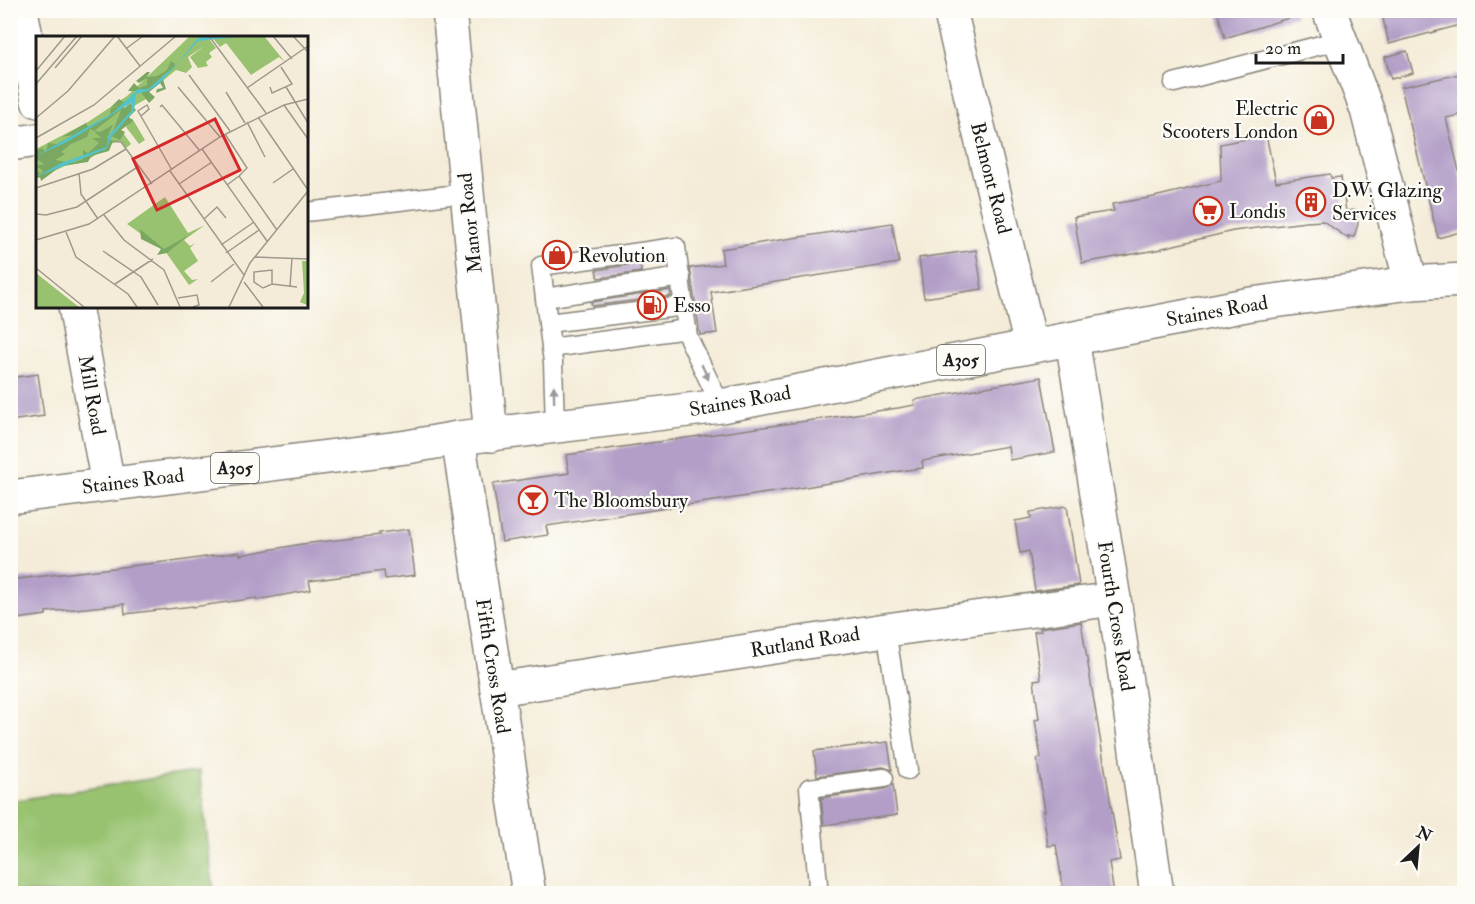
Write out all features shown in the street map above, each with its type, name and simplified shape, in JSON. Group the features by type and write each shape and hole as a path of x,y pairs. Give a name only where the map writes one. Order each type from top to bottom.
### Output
{"street":[{"path":"21,10 36,89"},
{"name":"Manor Road","path":"448,10 491,435"},
{"name":"Belmont Road","path":"950,10 1032,346"},
{"path":"1335,25 1367,110 1411,283"},
{"path":"10,144 36,140"},
{"name":"Staines Road","path":"10,497 721,406 1251,304 1411,283 1464,280"},
{"name":"Mill Road","path":"75,308 108,484"},
{"name":"Fourth Cross Road","path":"1071,339 1114,599 1157,894"},
{"name":"Fifth Cross Road","path":"458,438 529,894"},
{"name":"Rutland Road","path":"497,689 886,630 1114,599"}],"lane":[{"path":"1174,82 1335,25"},
{"path":"308,212 467,193"},
{"path":"555,426 552,355 541,266 639,251 676,247 688,333 721,406"},
{"path":"545,298 681,277"},
{"path":"548,324 685,306"},
{"path":"552,355 688,333"},
{"path":"886,630 908,770"},
{"path":"814,894 818,884 809,788 884,778"}],"green space":[{"path":"199,771 214,893 11,893 11,801"}],"building":[{"path":"1217,10 1294,10 1295,16 1225,38"},
{"path":"1381,10 1464,10 1464,24 1389,44"},
{"path":"1407,51 1413,73 1391,79 1385,57"},
{"path":"1464,73 1464,114 1446,118 1464,191 1464,231 1438,238 1401,87"},
{"path":"1266,135 1276,182 1330,174 1331,178 1341,177 1346,211 1356,210 1358,224 1354,237 1348,236 1349,239 1323,221 1306,222 1233,231 1162,249 1082,263 1074,217 1114,211 1112,204 1154,197 1221,181 1220,144"},
{"path":"892,223 899,263 711,292 717,333 700,335 690,268 723,264 721,249"},
{"path":"976,250 982,289 924,298 919,258"},
{"path":"640,263 641,272 598,278 596,270"},
{"path":"670,290 671,296 592,306 591,302"},
{"path":"38,374 44,416 10,421 10,378"},
{"path":"1041,377 1055,452 1010,460 1008,446 922,461 923,468 546,526 548,535 502,542 493,484 569,473 566,455 898,408 915,405 914,400"},
{"path":"1067,506 1079,585 1035,591 1029,551 1020,553 1015,521 1031,518 1030,512"},
{"path":"409,529 415,575 385,579 384,571 309,581 311,590 257,600 256,598 125,614 124,604 46,612 46,615 10,620 10,580 239,552 240,555"},
{"path":"1081,622 1120,860 1109,862 1114,894 1064,894 1056,845 1048,846 1043,811 1045,811 1037,759 1041,758 1035,720 1039,719 1034,680 1041,679 1034,632 1041,631 1040,628"},
{"path":"888,742 892,770 883,767 817,776 814,751"},
{"path":"893,784 897,815 824,825 821,798 885,789"}],"place":[{"name":"Electric Scooters London","path":"1319,120"},
{"name":"D.W. Glazing Services","path":"1311,202"},
{"name":"Londis","path":"1208,211"},
{"name":"Revolution","path":"557,255"},
{"name":"Esso","path":"652,305"},
{"name":"The Bloomsbury","path":"533,500"}]}
